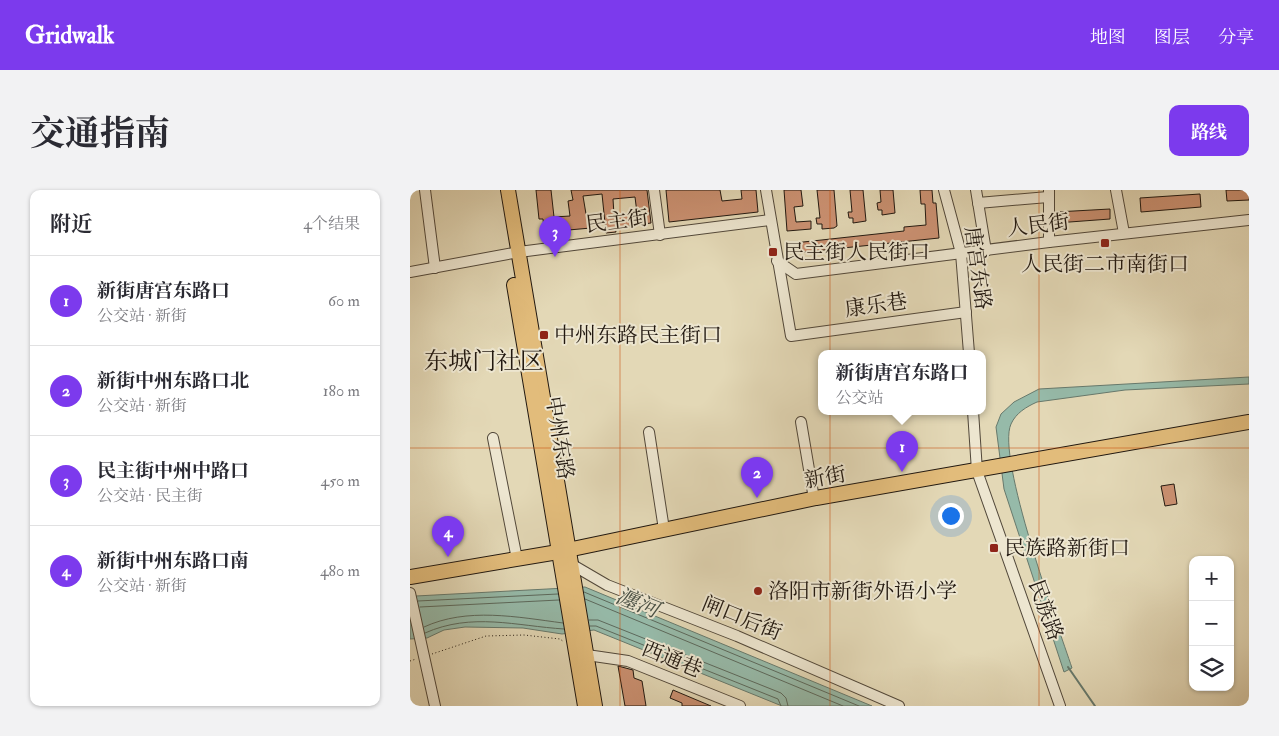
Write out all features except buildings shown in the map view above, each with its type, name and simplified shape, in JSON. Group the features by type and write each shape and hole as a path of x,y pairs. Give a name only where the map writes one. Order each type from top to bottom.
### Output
{"main road":[{"name":"中州东路","path":"500,190 514,253 582,653"},
{"name":"中州东路","path":"508,190 514,253"},
{"name":"新街","path":"563,547 663,523 813,493 998,464 1249,414"},
{"name":"新街","path":"1020,459 1249,422"},
{"name":"新街","path":"410,577 976,467"},
{"path":"410,569 516,555"},
{"path":"582,653 585,706"},
{"path":"582,653 595,706"}],"street":[{"path":"425,190 435,268"},
{"path":"654,190 660,235"},
{"path":"766,190 777,261"},
{"name":"唐宫东路","path":"944,190 961,253 969,350"},
{"path":"976,190 986,251"},
{"path":"1116,190 1124,233"},
{"path":"978,204 1049,194 1049,242"},
{"name":"民主街","path":"410,272 514,253 770,220"},
{"name":"人民街","path":"777,261 796,274 1124,233 1249,220"},
{"name":"康乐巷","path":"777,261 791,336 966,312"},
{"path":"973,415 976,467"},
{"path":"801,422 813,493"},
{"path":"648,432 663,523"},
{"path":"493,438 516,555"},
{"name":"民族路","path":"976,467 1060,706"},
{"name":"闸口后街","path":"569,570 737,636 899,706"},
{"path":"410,595 435,706"},
{"name":"西通巷","path":"582,653 628,661 740,706"}],"path":[{"path":"410,661 424,652 486,636 524,635 560,639 582,653"}],"water":[{"path":"1249,377 1249,384 1125,390 1037,402 1022,411 1013,420 1009,442 1012,470 1031,543 1072,668 1064,672 1004,489 996,427 1001,414 1014,402 1039,389"},
{"path":"585,587 872,706 782,706 594,630 562,634 523,628 465,627 444,630 427,638 410,639 410,598 416,596"}],"waterway":[{"path":"1068,667 1095,706"}],"place":[{"name":"人民街二市南街口","path":"1105,243"},
{"name":"民主街人民街口","path":"773,252"},
{"name":"民主街中州中路口","path":"555,257"},
{"name":"中州东路民主街口","path":"544,335"},
{"name":"新街唐宫东路口","path":"902,472"},
{"name":"新街中州东路口北","path":"757,498"},
{"name":"民族路新街口","path":"994,548"},
{"name":"新街中州东路口南","path":"448,557"},
{"name":"洛阳市新街外语小学","path":"758,591"}],"district":[{"name":"东城门社区","path":"484,361"}],"water label":[{"name":"瀍河","path":"638,602"}]}
